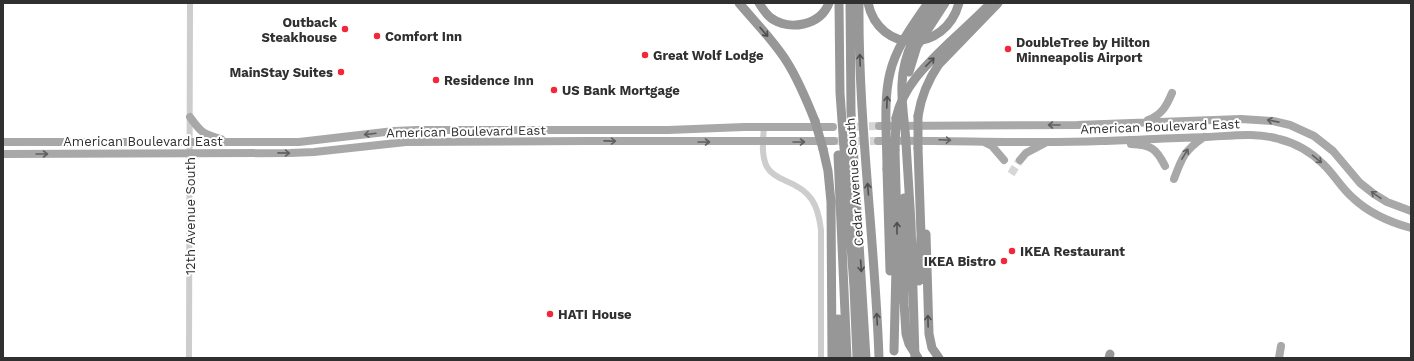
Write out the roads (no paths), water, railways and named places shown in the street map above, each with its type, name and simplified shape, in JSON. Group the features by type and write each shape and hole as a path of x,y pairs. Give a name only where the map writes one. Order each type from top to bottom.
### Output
{"highway":[{"path":"738,3 772,41 787,62 801,86 815,120 828,171 837,288 838,339 841,358"},
{"path":"759,3 764,12 771,18 781,23 803,25 815,21 822,14 829,3"},
{"path":"839,3 840,93 854,287 857,358"},
{"name":"Cedar Avenue South","path":"850,3 851,112 866,358"},
{"name":"Cedar Avenue South","path":"859,3 862,111 877,310 879,358"},
{"path":"868,3 873,18 880,28 889,35 899,39 917,42 931,38 942,31 953,18 959,3"},
{"path":"894,355 887,169 887,99 890,73 898,49 928,3"},
{"path":"900,117 902,83 906,57 919,28 937,3"},
{"path":"894,355 897,225 895,150 906,84 914,54 924,34 945,3"},
{"path":"918,358 909,344 906,334 904,302 906,143 898,110 904,95 919,73 991,3"},
{"path":"915,358 920,235 918,116 925,90 933,72 998,3"},
{"path":"840,93 836,119 847,358"},
{"path":"918,150 925,213 929,334 932,348 939,358"},
{"path":"906,169 914,288 915,358"},
{"path":"832,234 832,358"},
{"path":"854,287 854,358"}],"main road":[{"path":"1140,122 1157,116 1164,108 1172,93"},
{"path":"190,117 205,135 231,142"},
{"name":"American Boulevard East","path":"878,126 1077,125 1259,119 1273,121 1290,125 1314,136 1333,151 1360,182 1374,194 1387,202 1411,211"},
{"name":"American Boulevard East","path":"3,142 299,142 417,130 668,130 764,127 833,127"},
{"name":"American Boulevard East","path":"878,141 937,140 1048,142 1259,135 1276,138 1295,145 1310,154 1323,164 1347,193 1366,209 1386,220 1411,228"},
{"path":"1174,179 1189,148 1206,137"},
{"path":"327,139 328,150"},
{"name":"American Boulevard East","path":"3,154 290,154 406,142 834,141"},
{"path":"984,141 992,146 1004,160"},
{"path":"1100,141 1148,146 1156,151 1165,166"},
{"path":"95,142 95,153"},
{"path":"1020,160 1026,153 1048,142"},
{"path":"1279,358 1281,346"}],"street":[{"name":"12th Avenue South","path":"189,358 190,3"},
{"path":"764,127 764,160 769,170 774,175 799,187 808,194 816,205 820,218 821,358"}],"tunnel":[{"path":"845,127 879,126"},
{"path":"834,141 878,141"},
{"path":"1011,174 1020,160"}],"place":[{"name":"Outback Steakhouse","path":"345,29"},
{"name":"Comfort Inn","path":"377,36"},
{"name":"DoubleTree by Hilton Minneapolis Airport","path":"1008,49"},
{"name":"Great Wolf Lodge","path":"645,55"},
{"name":"MainStay Suites","path":"341,72"},
{"name":"Residence Inn","path":"436,80"},
{"name":"US Bank Mortgage","path":"554,90"},
{"name":"IKEA Restaurant","path":"1012,251"},
{"name":"IKEA Bistro","path":"1004,261"},
{"name":"HATI House","path":"550,314"}]}
